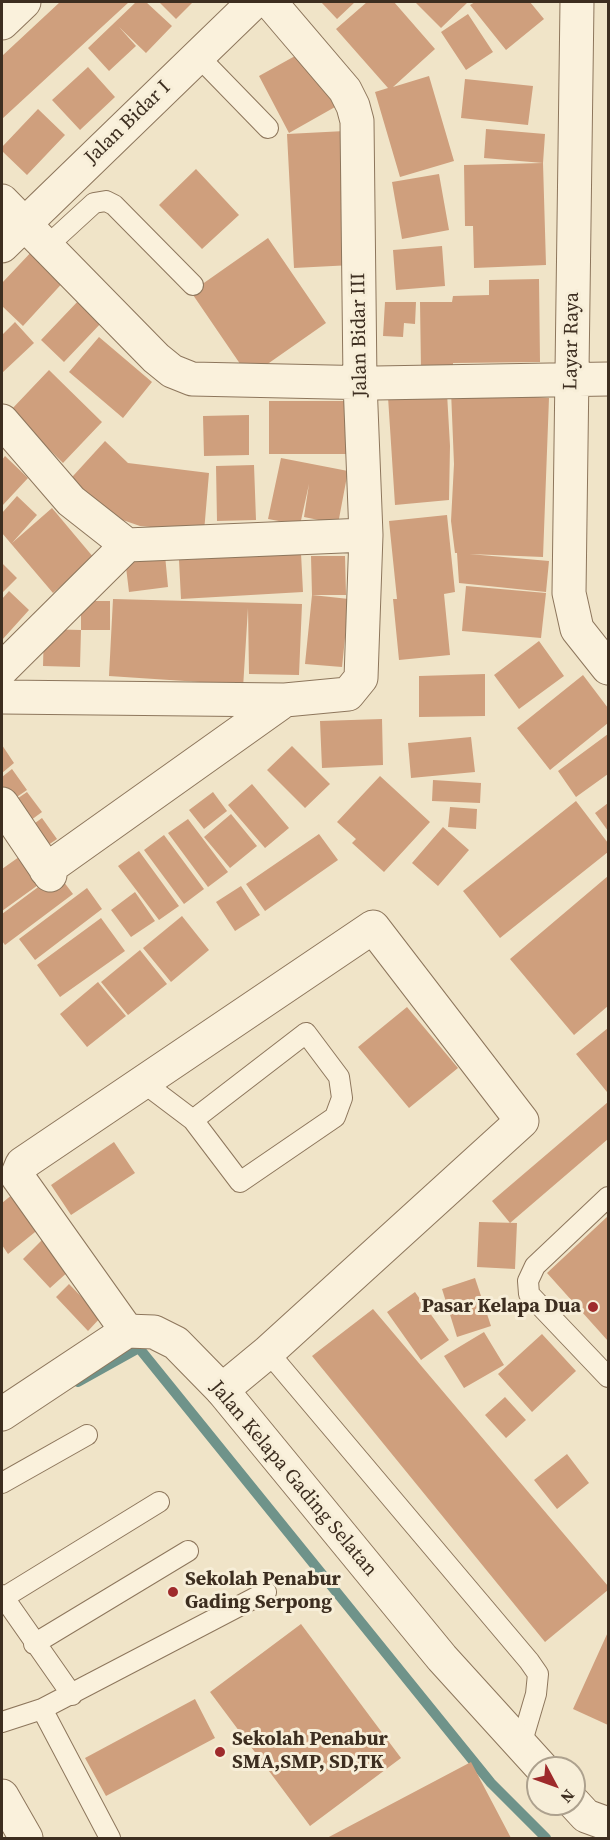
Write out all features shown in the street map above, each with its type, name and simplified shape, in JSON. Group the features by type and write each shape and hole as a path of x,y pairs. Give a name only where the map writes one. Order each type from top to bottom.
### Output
{"street":[{"path":"2,23 24,2"},
{"name":"Jalan Bidar I","path":"8,224 198,56 254,2"},
{"name":"Jalan Bidar III","path":"270,2 345,90 357,121 360,382 366,535 361,678 348,694 285,700"},
{"name":"Layar Raya","path":"577,2 569,594 577,628 609,668"},
{"path":"8,224 47,246 156,358 172,371 192,379 360,382 571,378 609,380"},
{"path":"2,421 71,501 127,545 366,535"},
{"path":"2,669 127,545"},
{"path":"2,697 285,700"},
{"path":"2,804 48,873 285,700"},
{"path":"2,1414 127,1331 17,1176 22,1164 373,927 522,1121 268,1352 222,1390"},
{"name":"Jalan Kelapa Gading Selatan","path":"127,1331 154,1332 176,1343 222,1390 442,1658 531,1756"},
{"path":"2,1796 27,1839"},
{"path":"586,1816 609,1824"}],"lane":[{"path":"198,56 268,128"},
{"path":"47,246 94,203 106,201 114,205 193,285"},
{"path":"144,1083 193,1120 240,1182 335,1117 342,1098 339,1077 306,1033 193,1120"},
{"path":"609,1197 535,1266 528,1281 529,1294 609,1377"},
{"path":"268,1352 529,1660 538,1674 531,1756"},
{"path":"2,1483 87,1436"},
{"path":"72,1695 2,1597 159,1502"},
{"path":"34,1644 188,1551"},
{"path":"2,1722 42,1709 72,1695 266,1592"},
{"path":"42,1709 110,1839"}],"building":[{"path":"60,2 129,2 2,119 2,56"},
{"path":"136,2 146,2 172,26 146,53 119,27 136,46 109,71 88,48"},
{"path":"159,2 193,2 176,19"},
{"path":"321,2 355,2 337,19"},
{"path":"367,2 394,2 435,49 393,87 429,76 454,161 400,177 375,92 388,88 336,29"},
{"path":"415,2 468,2 441,28"},
{"path":"475,2 530,2 544,19 506,50 470,5"},
{"path":"468,14 493,52 466,70 441,32"},
{"path":"304,51 335,107 289,133 259,76"},
{"path":"88,67 115,97 80,130 52,100"},
{"path":"465,79 533,86 528,125 461,118"},
{"path":"38,109 65,135 27,175 2,151 2,147"},
{"path":"486,129 545,134 543,163 484,158"},
{"path":"345,131 352,265 294,268 287,134"},
{"path":"543,163 546,265 474,268 473,226 465,226 464,165"},
{"path":"196,169 239,215 202,249 159,205"},
{"path":"439,174 449,230 402,239 392,182"},
{"path":"268,238 326,323 249,377 191,292"},
{"path":"442,246 445,286 396,290 393,250"},
{"path":"35,248 67,278 23,326 2,306 2,283"},
{"path":"539,279 540,362 453,363 453,368 421,369 420,302 452,302 453,296 489,295 489,280"},
{"path":"80,299 103,321 64,362 41,340"},
{"path":"385,302 416,302 415,324 404,323 403,337 383,336"},
{"path":"15,322 34,343 2,373 2,335"},
{"path":"99,337 152,382 123,418 69,372"},
{"path":"49,370 102,422 63,463 10,411"},
{"path":"451,391 549,398 543,557 469,554 549,561 546,592 459,583 457,553 455,553 451,521 454,464"},
{"path":"447,393 450,446 449,500 395,505 388,397"},
{"path":"269,401 350,401 349,454 269,454"},
{"path":"249,415 249,455 204,456 203,416"},
{"path":"105,441 128,463 209,473 204,532 140,526 88,508 63,487"},
{"path":"5,456 28,478 2,506 2,460"},
{"path":"281,458 348,471 338,524 304,517 309,484 300,525 268,519"},
{"path":"254,465 256,520 217,521 216,466"},
{"path":"17,496 37,515 12,543 52,508 94,558 53,593 2,533 2,513"},
{"path":"447,515 455,592 444,594 450,655 399,660 393,599 397,599 389,521"},
{"path":"301,553 303,592 181,599 179,560"},
{"path":"165,555 168,587 129,592 125,559"},
{"path":"311,556 345,556 346,595 312,595"},
{"path":"2,563 17,578 2,593"},
{"path":"466,586 546,593 541,638 462,631"},
{"path":"9,591 29,610 2,640 2,599"},
{"path":"312,595 349,599 342,667 305,664"},
{"path":"113,599 302,604 299,675 249,674 248,608 243,688 215,683 109,676"},
{"path":"81,601 110,601 110,630 81,630"},
{"path":"44,629 81,630 80,667 43,666"},
{"path":"539,641 564,676 519,709 494,675"},
{"path":"485,674 485,716 419,717 419,676"},
{"path":"583,675 608,708 608,723 550,770 517,728"},
{"path":"382,719 383,765 322,768 320,721"},
{"path":"608,734 608,774 576,797 558,771"},
{"path":"471,737 475,772 411,778 408,743"},
{"path":"2,745 14,763 2,773"},
{"path":"292,746 330,784 305,808 267,770"},
{"path":"12,769 27,790 8,803 2,794 2,777"},
{"path":"380,776 430,822 384,872 352,843 356,839 337,822"},
{"path":"433,780 481,783 480,803 432,801"},
{"path":"252,784 289,828 265,848 228,805"},
{"path":"27,792 42,812 23,826 8,805"},
{"path":"213,792 227,811 204,829 189,810"},
{"path":"576,801 608,843 608,852 500,938 463,891"},
{"path":"608,803 608,831 595,813"},
{"path":"450,807 477,809 476,829 448,827"},
{"path":"231,814 257,846 230,868 204,837"},
{"path":"42,818 57,839 38,852 24,831"},
{"path":"188,819 228,872 208,887 168,833"},
{"path":"443,827 469,850 438,886 412,863"},
{"path":"319,834 338,860 265,911 246,884"},
{"path":"164,835 204,889 184,904 144,850"},
{"path":"139,851 179,906 159,920 118,866"},
{"path":"26,852 45,880 2,911 2,869"},
{"path":"57,873 73,894 5,945 2,941 2,914"},
{"path":"608,876 608,1006 574,1035 510,959"},
{"path":"241,886 260,915 235,931 216,902"},
{"path":"87,888 102,909 35,960 19,939"},
{"path":"135,892 155,921 131,937 111,910"},
{"path":"182,916 209,950 171,982 143,948"},
{"path":"101,918 125,951 60,997 37,965"},
{"path":"140,950 167,984 128,1015 101,982"},
{"path":"98,982 126,1016 87,1047 60,1014"},
{"path":"407,1007 458,1068 409,1108 358,1047"},
{"path":"608,1028 608,1091 607,1092 576,1054"},
{"path":"608,1102 608,1139 510,1223 492,1201"},
{"path":"114,1142 135,1173 71,1215 51,1185"},
{"path":"13,1194 40,1228 8,1254 2,1245 2,1203"},
{"name":"Pasar Kelapa Dua","path":"608,1216 608,1341 547,1273"},
{"path":"479,1222 517,1223 515,1269 477,1267"},
{"path":"42,1240 70,1270 50,1288 23,1259"},
{"path":"475,1278 491,1326 457,1337 442,1289"},
{"path":"69,1284 101,1317 88,1331 56,1297"},
{"path":"415,1292 449,1340 421,1360 387,1312"},
{"path":"373,1309 608,1586 608,1590 545,1642 312,1356"},
{"path":"484,1332 504,1365 464,1388 444,1356"},
{"path":"542,1334 576,1371 532,1412 498,1374"},
{"path":"505,1397 526,1420 506,1438 485,1415"},
{"path":"567,1454 589,1483 557,1509 534,1480"},
{"path":"301,1624 401,1758 310,1826 210,1692"},
{"path":"608,1632 608,1725 573,1709"},
{"path":"195,1699 215,1738 106,1796 85,1758"},
{"path":"471,1762 511,1838 327,1838"}],"waterway":[{"path":"78,1382 139,1348 491,1783 546,1838"}],"place":[{"name":"Pasar Kelapa Dua","path":"593,1307"},
{"name":"Sekolah Penabur Gading Serpong","path":"173,1592"},
{"name":"Sekolah Penabur SMA,SMP, SD,TK","path":"220,1752"}]}
